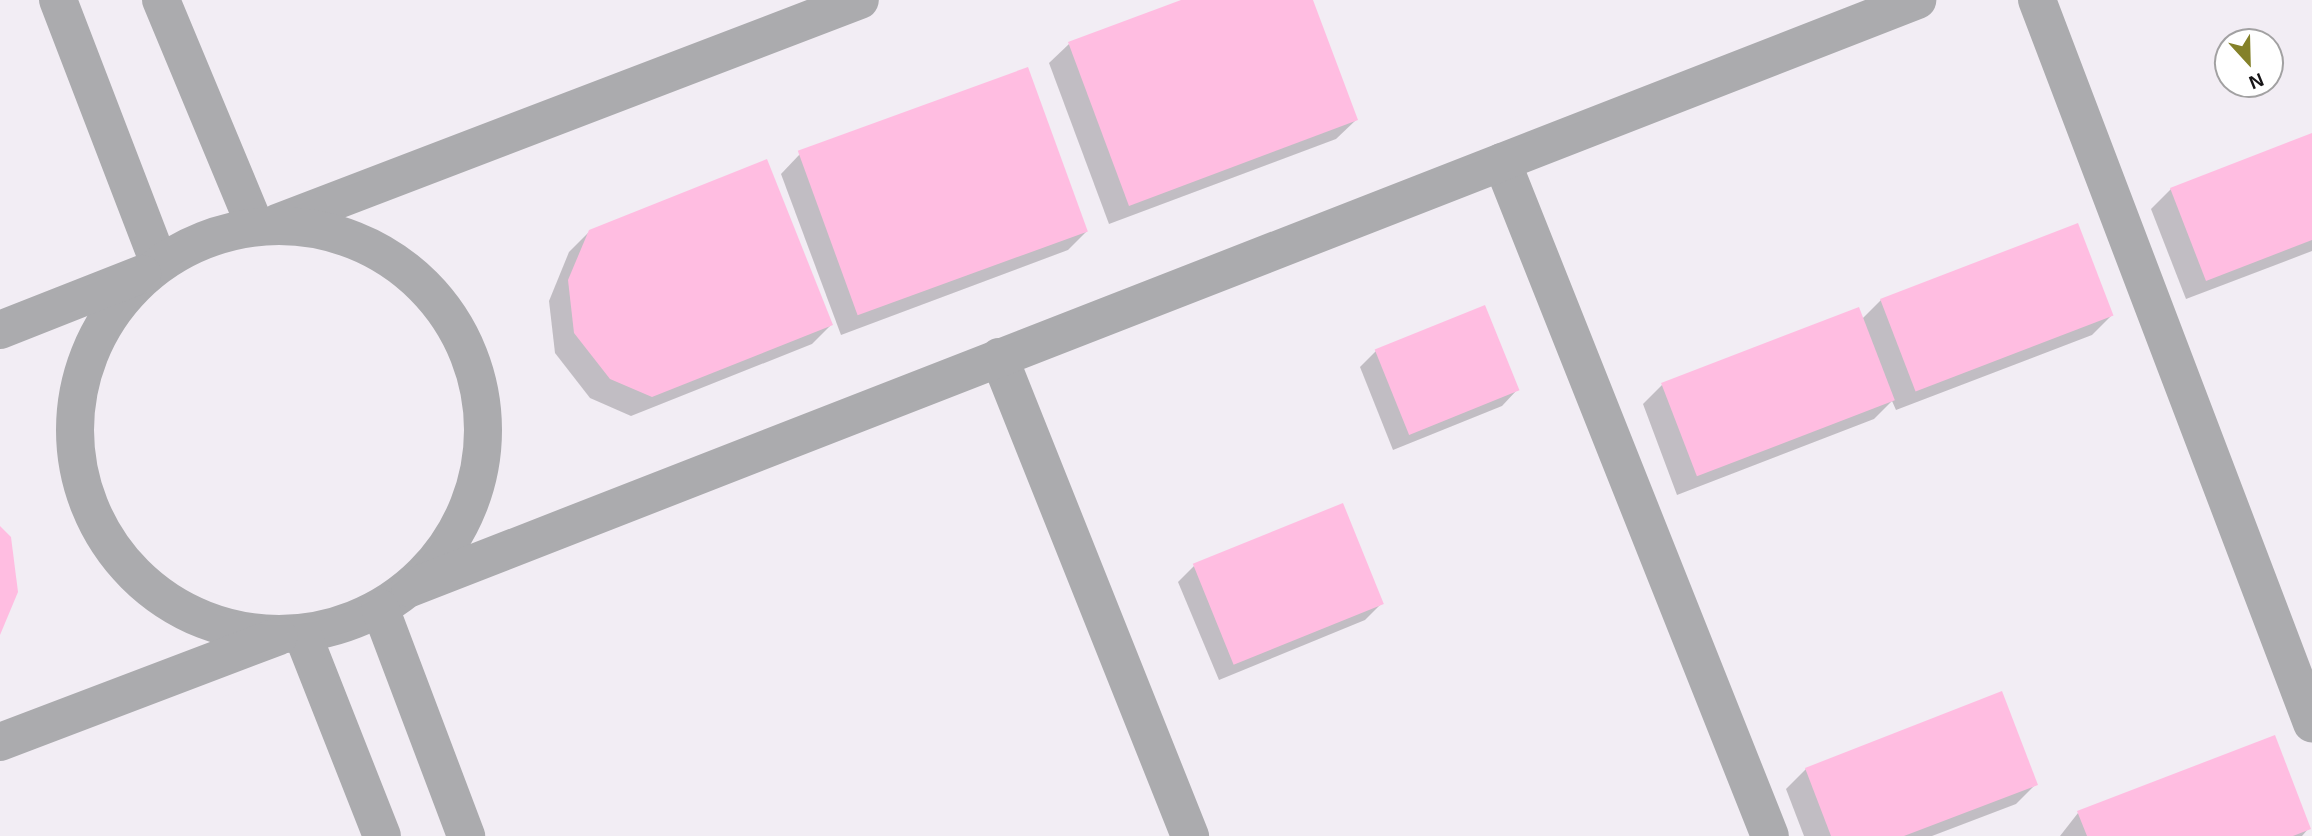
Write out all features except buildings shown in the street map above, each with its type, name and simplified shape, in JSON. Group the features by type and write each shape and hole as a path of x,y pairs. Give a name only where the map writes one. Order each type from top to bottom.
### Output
{"street":[{"path":"58,0 153,268"},
{"path":"161,0 264,225"},
{"path":"0,330 153,268 205,238 264,225 860,0"},
{"path":"0,742 293,634 342,624 395,598 999,357 1917,0"},
{"path":"2037,0 2312,723"},
{"path":"1502,162 1770,836"},
{"path":"264,225 336,232 393,258 440,301 471,357 485,419 477,482 452,540 395,598"},
{"path":"153,268 106,320 80,377 73,440 86,502 117,556 163,600 220,626 293,634"},
{"path":"999,357 1190,836"},
{"path":"395,598 466,836"},
{"path":"293,634 382,836"}]}
